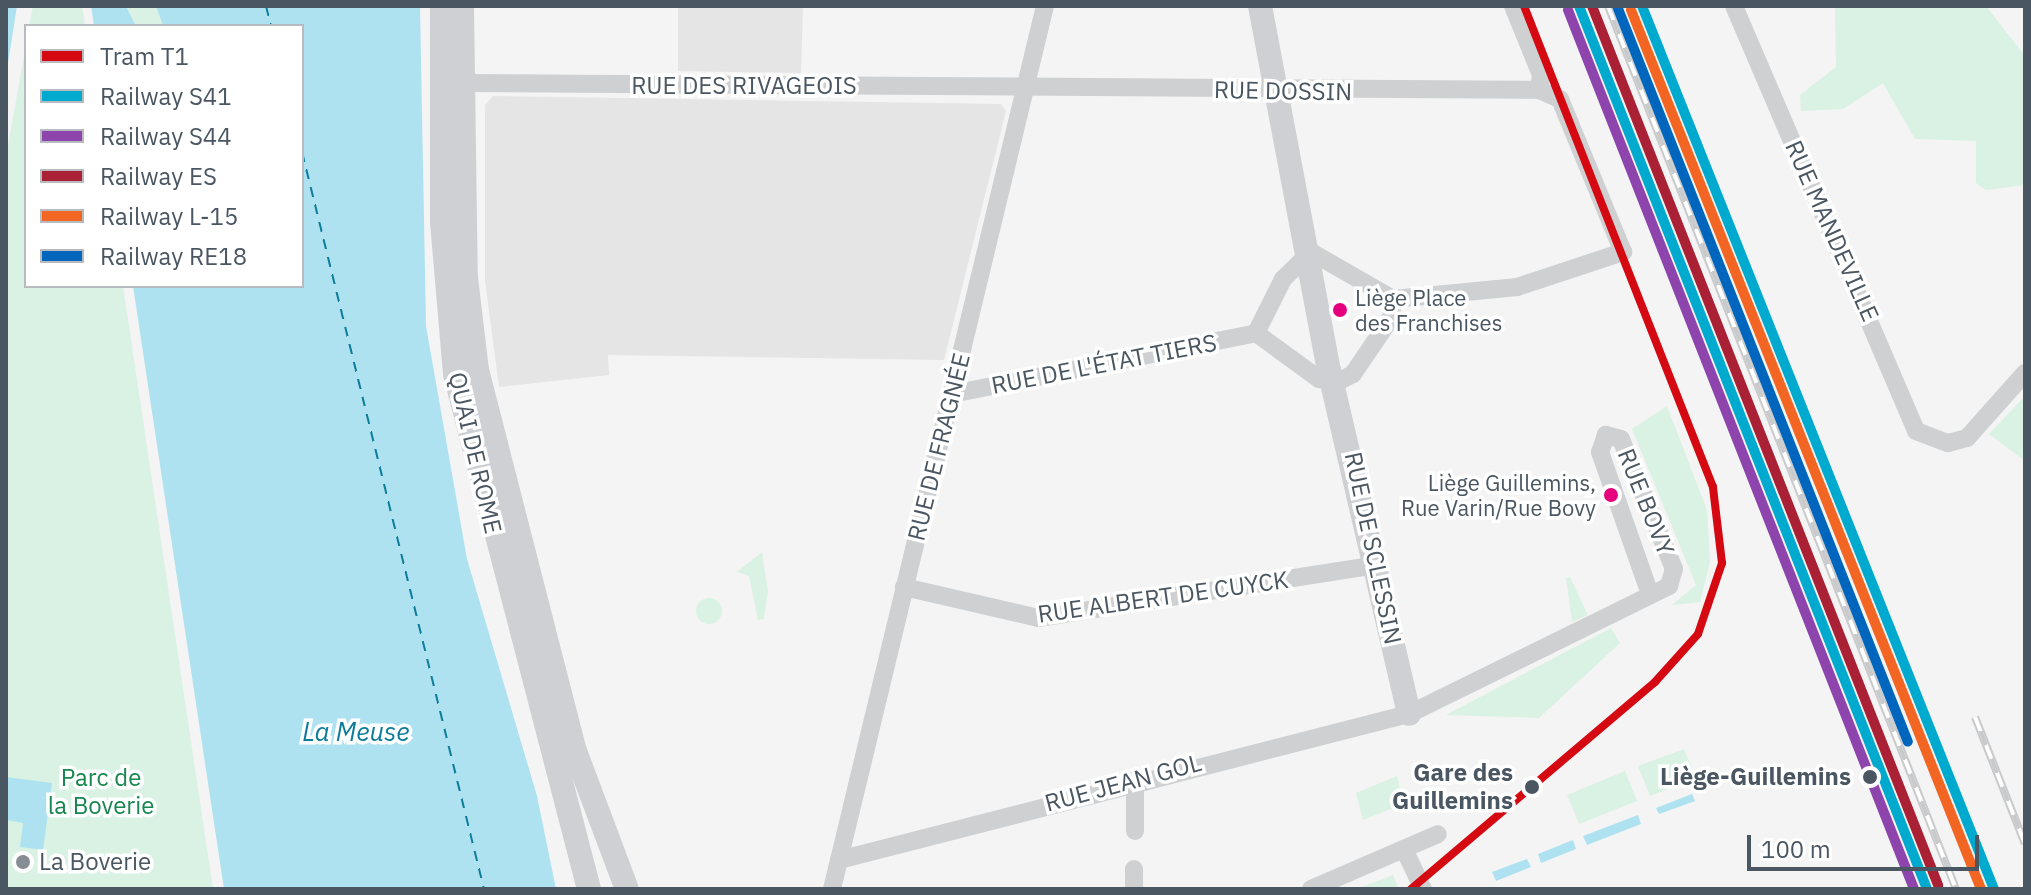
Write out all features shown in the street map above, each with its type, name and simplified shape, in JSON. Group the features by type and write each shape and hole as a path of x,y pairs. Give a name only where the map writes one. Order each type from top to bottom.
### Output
{"main road":[{"name":"QUAI DE ROME","path":"442,6 452,83 466,278 477,370 611,889"},
{"name":"QUAI DE ROME","path":"462,6 452,83 444,279 455,374 589,889"},
{"name":"RUE DE SCLESSIN","path":"1260,6 1311,252 1307,267 1337,382 1409,714"},
{"name":"QUAI DE ROME","path":"582,770 627,889"}],"street":[{"name":"RUE DE FRAGNÉE","path":"832,889 1045,6"},
{"path":"1393,299 1391,318 1361,363 1337,382 1319,379 1256,333 1283,279 1311,252 1393,299 1517,287 1560,277 1567,265 1617,258 1623,247 1560,99 1539,90 1541,75 1513,6"},
{"name":"RUE MANDEVILLE","path":"1734,6 1914,427 1940,441 1967,438 2025,373"},
{"name":"RUE DES RIVAGEOIS","path":"452,83 1027,87"},
{"name":"RUE DOSSIN","path":"1027,87 1278,91 1539,90"},
{"name":"RUE DE L'ÉTAT TIERS","path":"952,394 1256,333"},
{"name":"RUE BOVY","path":"1409,714 1669,586 1674,569 1621,439 1606,435 1600,452 1650,594"},
{"name":"RUE ALBERT DE CUYCK","path":"904,587 1038,618 1378,565"},
{"name":"RUE JEAN GOL","path":"839,860 1135,780 1409,714"},
{"path":"1135,780 1135,831"},
{"path":"1311,889 1438,834"},
{"path":"1404,849 1423,889"},
{"path":"1134,869 1134,889"}],"shaded area":[{"path":"678,6 803,6 801,73 678,71"},
{"path":"493,96 1001,104 1006,111 944,360 608,355 609,375 499,387 485,281 485,105"}],"green space":[{"path":"33,6 82,6 85,24 29,24"},
{"path":"126,6 156,6 162,24 135,24"},
{"path":"1835,6 1986,6 2025,56 2025,185 1986,190 1976,183 1976,141 1915,139 1883,83 1843,109 1801,111 1800,95 1836,67"},
{"name":"Parc de la Boverie","path":"24,55 24,288 123,288 213,889 6,889 6,157"},
{"path":"2025,396 2025,461 1989,434"},
{"path":"1667,406 1707,510 1710,562 1700,602 1672,605 1696,585 1632,429"},
{"path":"762,552 768,591 764,619 758,620 749,576 737,572"},
{"path":"1570,577 1588,615 1572,622 1566,578"},
{"path":"709,598 718,602 722,611 718,620 709,624 700,620 696,611 700,602"},
{"path":"1611,628 1620,643 1539,718 1446,715"},
{"path":"1684,749 1696,778 1650,796 1638,766"},
{"path":"1625,771 1637,801 1579,824 1567,795"},
{"path":"1397,776 1403,804 1363,820 1356,793"},
{"path":"1393,875 1399,889 1357,889"}],"water":[{"path":"6,6 17,6 6,76"},
{"path":"91,6 126,6 135,24 94,24"},
{"name":"La Meuse","path":"156,6 420,6 426,326 467,559 537,796 556,889 224,889 133,288 304,288 304,24 162,24"},
{"path":"6,777 52,783 43,850 20,847 23,823 6,820"},
{"path":"1692,794 1695,801 1659,814 1656,808"},
{"path":"1638,815 1641,824 1587,845 1583,836"},
{"path":"1573,840 1576,849 1541,863 1538,854"},
{"path":"1527,859 1531,867 1496,881 1492,872"}],"ferry route":[{"path":"266,6 270,24"},
{"path":"304,160 484,889"}],"railway":[{"path":"1608,6 1956,889"},
{"path":"1975,717 2025,844"}],"tram line":[{"name":"T1","path":"1411,889 1655,682 1698,634 1722,563 1713,487 1524,6"}],"rail line":[{"name":"S41","path":"1579,6 1927,889"},
{"name":"ES","path":"1592,6 1938,885"},
{"name":"RE18","path":"1617,6 1908,742"},
{"name":"S41","path":"1642,6 1994,889"},
{"name":"S44","path":"1568,10 1914,889"},
{"name":"L-15","path":"1631,10 1981,889"}],"place":[{"name":"Liège Place des Franchises","path":"1340,310"},
{"name":"Liège Guillemins, Rue Varin/Rue Bovy","path":"1611,495"},
{"name":"Liège-Guillemins","path":"1870,777"},
{"name":"Gare des Guillemins","path":"1532,787"},
{"name":"La Boverie","path":"23,862"}]}
